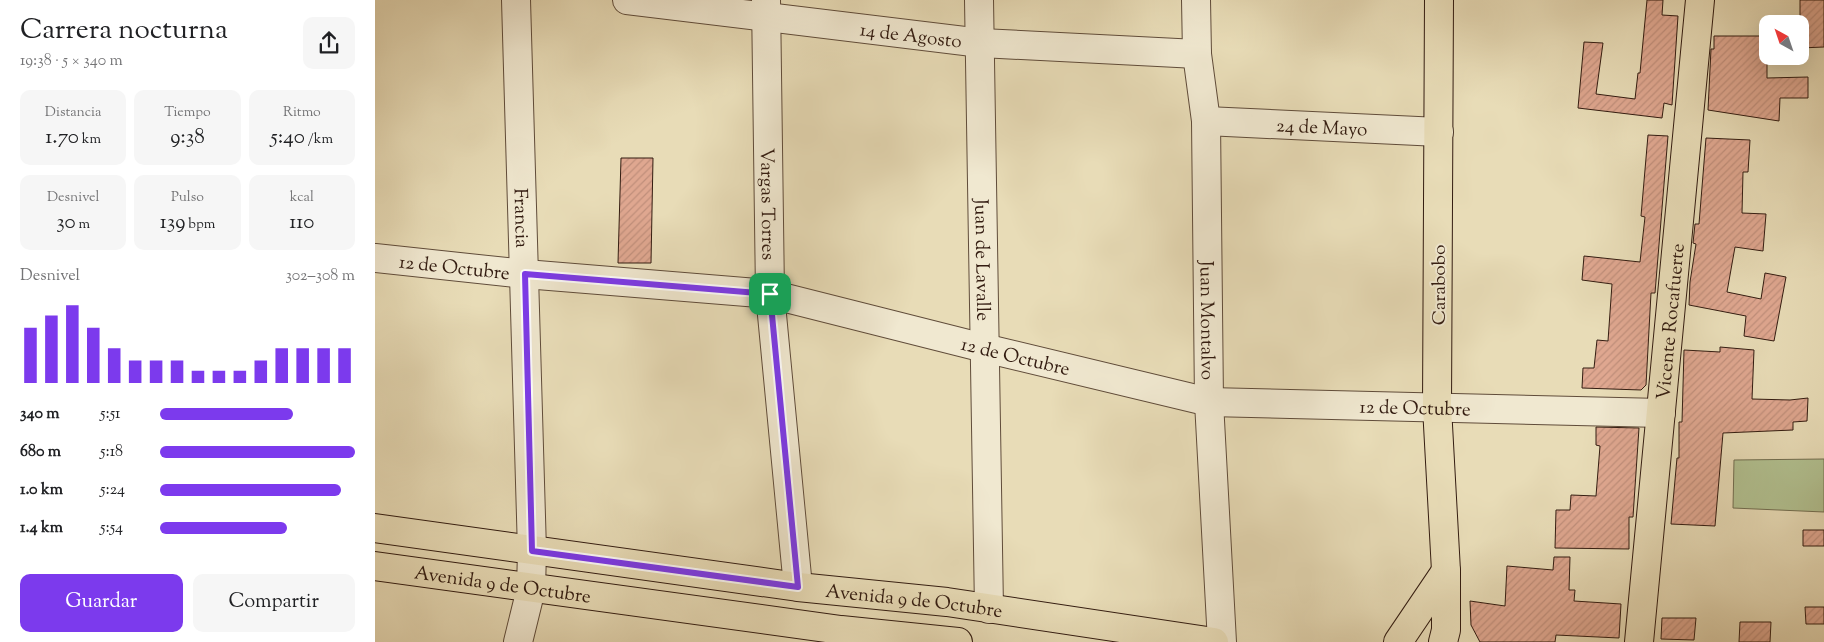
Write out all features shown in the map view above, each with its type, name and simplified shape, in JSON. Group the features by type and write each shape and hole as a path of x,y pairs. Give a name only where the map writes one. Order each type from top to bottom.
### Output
{"main road":[{"name":"Carabobo","path":"1439,0 1437,407 1446,571 1446,630 1443,642"},
{"name":"Vicente Rocafuerte","path":"1639,642 1699,0"},
{"name":"Avenida 9 de Octubre","path":"375,528 798,587 947,602 1214,642"},
{"name":"Avenida 9 de Octubre","path":"375,566 839,636 958,642"},
{"path":"1398,642 1446,571"}],"street":[{"name":"Francia","path":"516,0 532,551 531,589 518,642"},
{"name":"14 de Agosto","path":"627,0 765,8 981,43 1197,54"},
{"name":"Juan de Lavalle","path":"979,0 989,609"},
{"name":"Juan Montalvo","path":"1196,0 1197,54 1206,121 1209,402 1222,642"},
{"name":"Vargas Torres","path":"765,8 770,294 798,587"},
{"name":"24 de Mayo","path":"1206,121 1439,132"},
{"name":"12 de Octubre","path":"375,258 525,274 770,294 1209,402 1661,413"}],"green space":[{"path":"1824,459 1824,512 1733,508 1734,460"}],"building":[{"path":"1647,0 1663,0 1662,15 1678,16 1672,105 1664,103 1662,118 1578,108 1584,42 1603,43 1596,94 1635,99 1638,73 1640,73"},
{"path":"1800,0 1824,0 1824,47 1809,48 1809,15 1800,15"},
{"path":"1714,36 1759,36 1759,65 1767,65 1767,78 1808,77 1808,98 1780,98 1779,121 1708,110 1711,49 1714,49"},
{"path":"1648,135 1668,136 1655,293 1651,293 1646,385 1641,390 1582,388 1583,368 1594,368 1597,340 1608,341 1612,284 1582,280 1584,256 1640,262 1645,217 1641,216"},
{"path":"1706,138 1750,140 1748,172 1743,172 1742,213 1766,214 1763,251 1735,247 1727,292 1761,299 1765,273 1786,277 1774,341 1744,336 1746,316 1689,305 1690,282 1696,244 1693,243 1695,224 1699,224"},
{"path":"621,158 653,158 651,263 618,263"},
{"path":"1720,347 1754,350 1752,399 1790,400 1808,398 1807,421 1793,422 1793,430 1723,433 1715,526 1671,524 1677,458 1679,458 1679,422 1682,422 1684,350 1720,352"},
{"path":"1596,427 1639,428 1633,517 1629,517 1629,549 1555,548 1556,510 1570,510 1571,495 1596,496 1600,446 1596,445"},
{"path":"1803,530 1824,530 1824,546 1803,546"},
{"path":"1554,557 1570,557 1569,590 1575,590 1574,601 1621,604 1619,638 1556,635 1555,642 1480,642 1471,625 1470,601 1505,606 1507,566 1553,570"},
{"path":"1805,607 1824,607 1824,624 1806,624"},
{"path":"1662,618 1696,618 1694,640 1661,639"},
{"path":"1740,622 1771,622 1770,642 1739,642"}],"route":[{"path":"525,274 770,294 798,587 532,551 525,274"}]}
